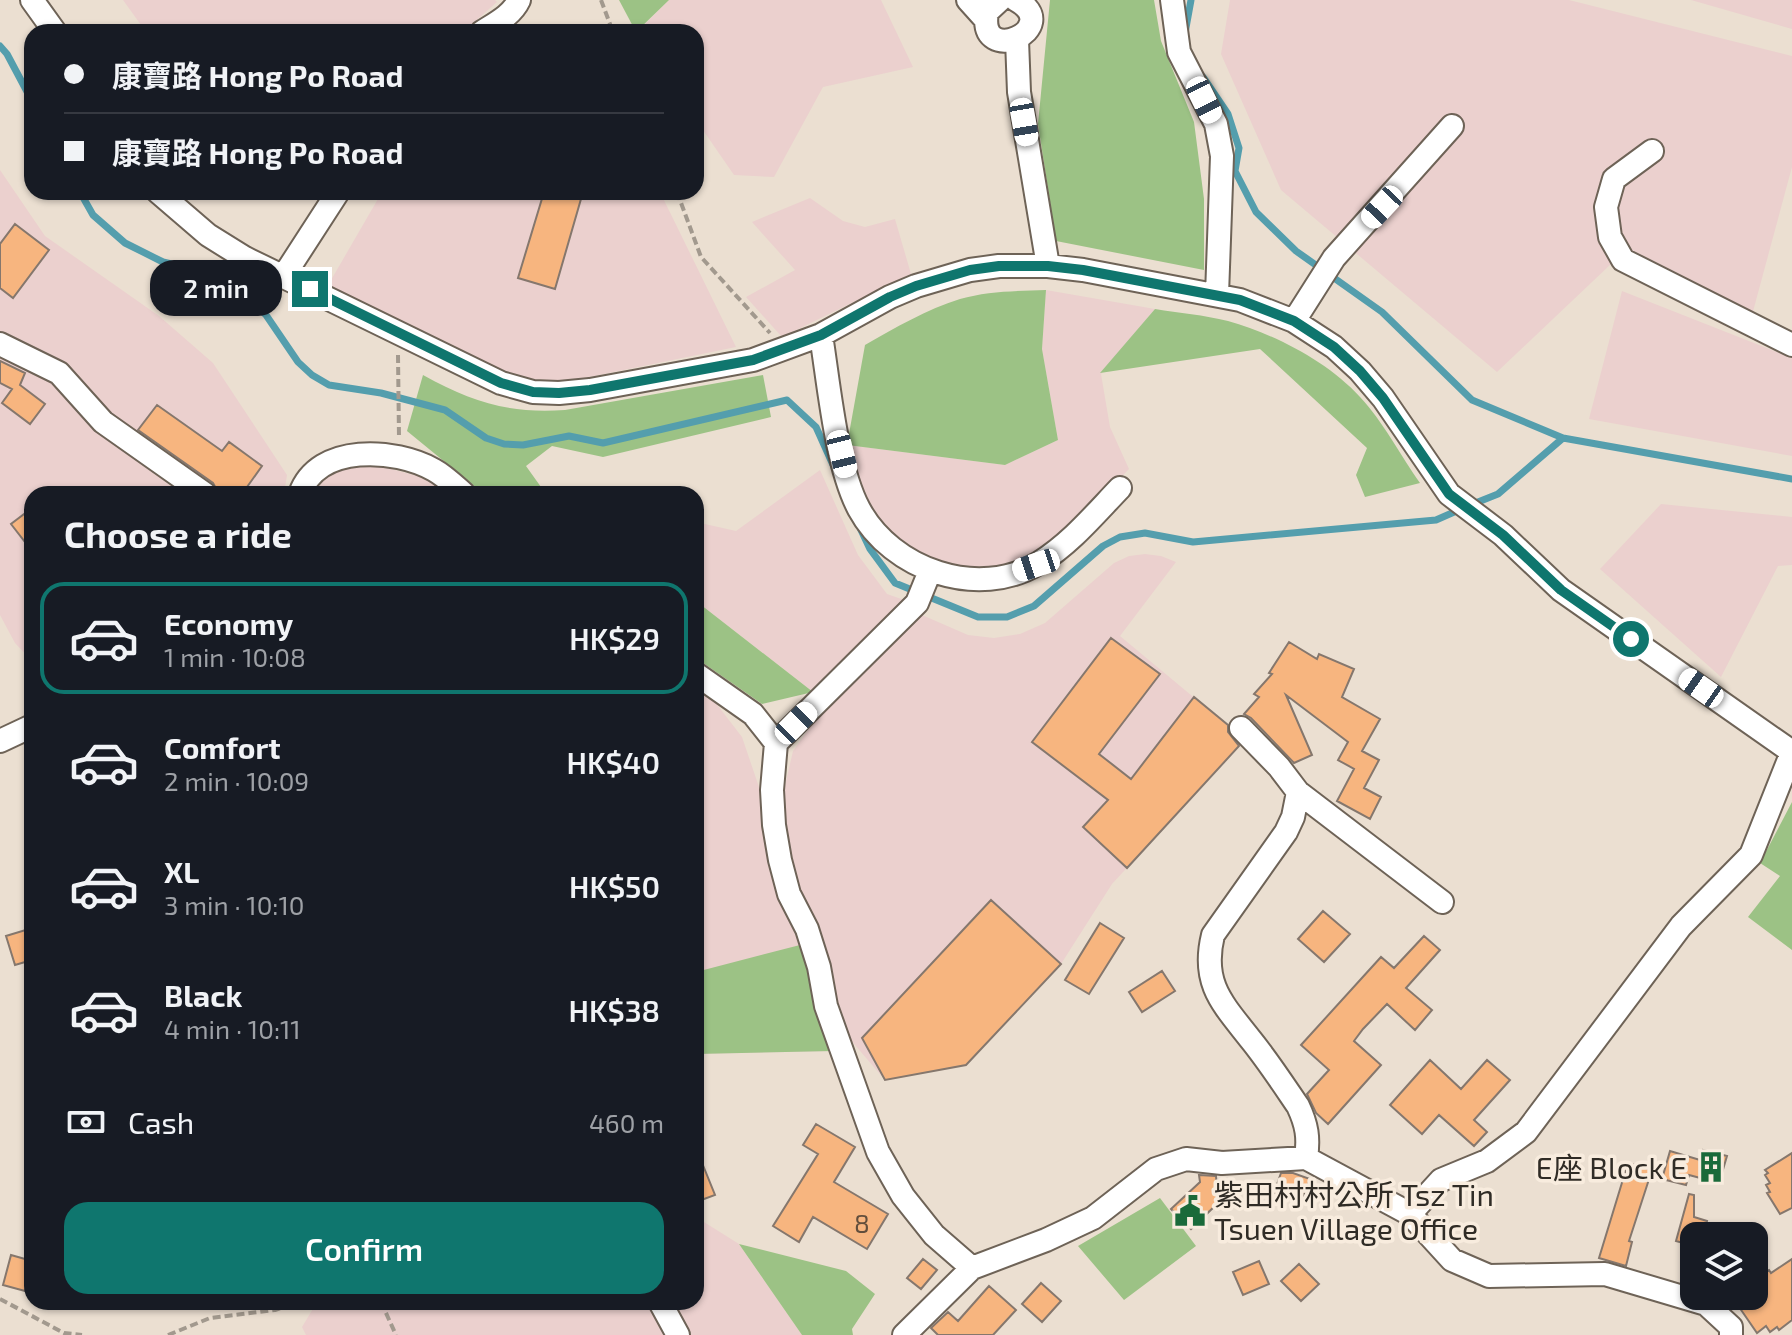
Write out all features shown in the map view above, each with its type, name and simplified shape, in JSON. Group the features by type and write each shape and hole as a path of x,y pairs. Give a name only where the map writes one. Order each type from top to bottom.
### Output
{"street":[{"path":"32,0 49,24"},
{"path":"494,24 519,0"},
{"path":"968,0 986,20"},
{"path":"1000,0 991,6 987,27 996,39 1010,42 1028,30 1030,16 1016,0"},
{"path":"1172,0 1179,52 1216,124 1222,156 1217,295"},
{"path":"1017,40 1019,92 1048,266"},
{"path":"1294,321 1334,258 1452,126"},
{"path":"1652,151 1614,179 1606,207 1610,237 1623,260 1792,345"},
{"path":"167,200 208,235 245,258 501,383 533,392 590,390 753,360 821,335 890,297 943,277 999,266 1083,270 1217,295 1294,321 1334,347 1383,398 1449,494 1503,535 1561,590 1792,752 1751,855 1681,926 1526,1132 1487,1161 1441,1180 1410,1214"},
{"path":"283,277 333,200"},
{"path":"821,335 835,425 858,507 871,528 888,546 908,560 930,571 965,579 1002,576 1036,565 1066,545 1120,488"},
{"path":"0,344 59,373 103,422 194,486"},
{"path":"306,486 319,467 332,460 355,454 382,454 434,469 454,486"},
{"path":"930,571 917,603 776,743 772,790 780,860 789,894 807,929 819,967 826,1006 878,1152 911,1206 934,1235 972,1268"},
{"path":"704,680 753,714 776,743"},
{"path":"1241,728 1279,767 1298,792 1442,902"},
{"path":"0,741 24,730"},
{"path":"1298,792 1286,832 1213,935 1209,965 1217,996 1298,1106 1309,1140 1306,1158"},
{"path":"904,1335 972,1268 1093,1218 1156,1169 1186,1159 1222,1163 1306,1158 1410,1214 1452,1260 1489,1276 1605,1274 1706,1304 1731,1327 1731,1335"},
{"path":"664,1310 678,1335"}],"path":[{"path":"601,0 610,24"},
{"path":"680,200 701,257 785,350"},
{"path":"398,372 399,448"},
{"path":"0,1299 64,1333 82,1335"},
{"path":"168,1335 210,1318 275,1310"},
{"path":"385,1310 396,1335"}],"shaded area":[{"path":"123,0 497,2 472,24 140,24"},
{"path":"669,0 881,0 913,67 823,87 774,177 734,175 704,132 704,24 645,24"},
{"path":"1230,0 1569,0 1792,56 1792,167 1748,330 1611,264 1497,372 1281,190 1221,54"},
{"path":"1691,0 1792,0 1792,29"},
{"path":"0,170 45,236 159,316 213,363 287,475 285,486 24,486 24,653 15,643 0,615"},
{"path":"810,198 843,221 865,227 895,219 911,274 782,337 746,297 795,270 752,222"},
{"path":"377,200 664,200 736,347 570,381 525,379 504,374 327,287"},
{"path":"1046,290 1155,309 1101,374 1110,427 1129,469 1061,540 1000,570 966,572 911,555 864,504 847,445 1005,465 1058,440 1042,349"},
{"path":"1622,291 1792,358 1792,456 1589,419"},
{"path":"357,465 380,466 429,479 437,486 318,486 326,476"},
{"path":"820,470 858,555 887,594 910,602 813,692 704,607 704,524 736,531"},
{"path":"1661,504 1792,517 1792,565 1778,566 1721,677 1600,569"},
{"path":"1145,554 1176,562 1120,636 1245,740 1112,884 1061,964 966,1065 885,1080 849,1038 818,925 800,890 785,824 784,790 793,751 813,723 922,615 968,635 994,638 1020,634 1045,623 1114,563 1129,556"},
{"path":"704,694 715,702 742,737 760,790 769,862 779,898 800,945 813,1002 833,1051 704,1054"},
{"path":"704,1222 739,1244 802,1335 306,1335 302,1327 312,1310 704,1310"}],"green space":[{"path":"619,0 669,0 644,24 632,24"},
{"path":"1050,0 1154,0 1161,41 1194,122 1204,199 1204,270 1056,241 1038,124"},
{"path":"1046,290 1042,349 1058,440 1005,465 847,445 865,345 923,313 960,299 992,293"},
{"path":"1155,309 1228,321 1281,341 1316,361 1347,384 1368,406 1420,483 1365,497 1356,475 1367,448 1260,349 1100,373"},
{"path":"423,375 491,404 545,411 763,375 771,417 603,457 552,446 526,466 540,486 474,486 407,431"},
{"path":"704,607 813,692 762,704 704,664"},
{"path":"1792,802 1792,950 1748,917 1780,876 1760,863"},
{"path":"800,945 813,1002 833,1051 704,1054 704,970"},
{"path":"1160,1198 1196,1246 1124,1300 1078,1246"},
{"path":"739,1244 846,1271 875,1294 852,1329 853,1335 802,1335"}],"building":[{"path":"542,200 581,200 555,289 518,278"},
{"path":"15,224 49,250 13,298 0,288 0,244"},
{"path":"0,361 25,373 20,385 45,404 30,424 2,403 12,389 0,383"},
{"path":"157,405 222,451 229,442 262,466 248,486 215,486 138,430"},
{"path":"24,514 24,541 11,524"},
{"path":"1111,638 1160,674 1099,754 1131,779 1194,697 1228,725 1228,732 1239,746 1127,868 1083,827 1108,800 1032,742"},
{"path":"1289,642 1317,659 1319,654 1354,669 1342,697 1380,719 1362,751 1379,760 1364,788 1381,797 1370,819 1337,801 1354,769 1338,760 1348,742 1286,695 1312,755 1294,763 1244,714 1259,697 1254,694 1272,674 1269,673"},
{"path":"991,900 1061,964 966,1065 885,1080 862,1038"},
{"path":"1323,911 1350,934 1324,962 1298,939"},
{"path":"1100,923 1124,938 1089,994 1065,980"},
{"path":"24,930 24,962 15,965 6,936"},
{"path":"1424,936 1440,950 1406,988 1432,1010 1415,1030 1387,1004 1363,1029 1354,1041 1381,1065 1328,1124 1316,1113 1307,1094 1329,1070 1301,1045 1381,957 1394,968"},
{"path":"1162,971 1175,991 1142,1012 1129,992"},
{"path":"1430,1060 1461,1089 1487,1060 1510,1080 1474,1120 1487,1132 1474,1146 1439,1115 1422,1134 1390,1105"},
{"path":"816,1124 855,1147 834,1182 888,1214 867,1249 813,1217 799,1242 773,1226 818,1154 803,1145"},
{"path":"1703,1150 1727,1156 1719,1183 1689,1175 1686,1185 1662,1179 1670,1151 1700,1160"},
{"path":"1792,1153 1792,1208 1780,1214 1767,1193 1770,1192 1766,1185 1770,1183 1765,1170"},
{"path":"1628,1163 1652,1170 1629,1241 1632,1242 1626,1266 1599,1258"},
{"path":"704,1168 715,1195 704,1199"},
{"path":"1281,1173 1293,1173 1310,1179 1300,1204 1274,1193"},
{"path":"1199,1175 1216,1176 1218,1203 1191,1229 1171,1209 1200,1182"},
{"path":"1689,1194 1694,1195 1694,1217 1707,1222 1681,1222"},
{"path":"11,1255 24,1259 24,1291 3,1285"},
{"path":"923,1259 937,1270 921,1289 907,1278"},
{"path":"1792,1259 1792,1320 1779,1330 1777,1327 1770,1332 1766,1326 1757,1333 1741,1310 1768,1310 1768,1271 1771,1273"},
{"path":"1259,1261 1269,1284 1243,1295 1233,1272"},
{"path":"1299,1264 1319,1284 1301,1301 1281,1281"},
{"path":"1041,1283 1061,1301 1042,1322 1022,1304"},
{"path":"989,1286 1016,1310 993,1335 938,1335 931,1328 948,1312 958,1321"}],"waterway":[{"path":"1185,33 1191,0"},
{"path":"0,46 24,86"},
{"path":"1203,77 1228,114 1239,148 1235,171 1256,212 1296,251 1382,312 1472,400 1563,438"},
{"path":"85,200 93,215 125,243 163,262 205,272 238,290 266,315 298,362 329,385 381,393 445,410 486,438 504,444 523,445 569,436 603,443 787,400 816,427 834,467"},
{"path":"1473,504 1498,494 1563,438 1792,479"},
{"path":"861,530 870,549 895,583 978,617 1007,617 1034,606 1103,546 1120,537 1145,533 1193,542 1436,520 1461,509"}],"place":[{"name":"E座 Block E","path":"1711,1167"},
{"name":"紫田村村公所 Tsz Tin Tsuen Village Office","path":"1190,1211"}],"route":[{"path":"310,289 501,383 533,392 559,393 753,360 821,335 916,286 970,270 999,266 1083,270 1240,300 1294,321 1334,347 1383,398 1449,494 1503,535 1561,590 1631,639"}]}
